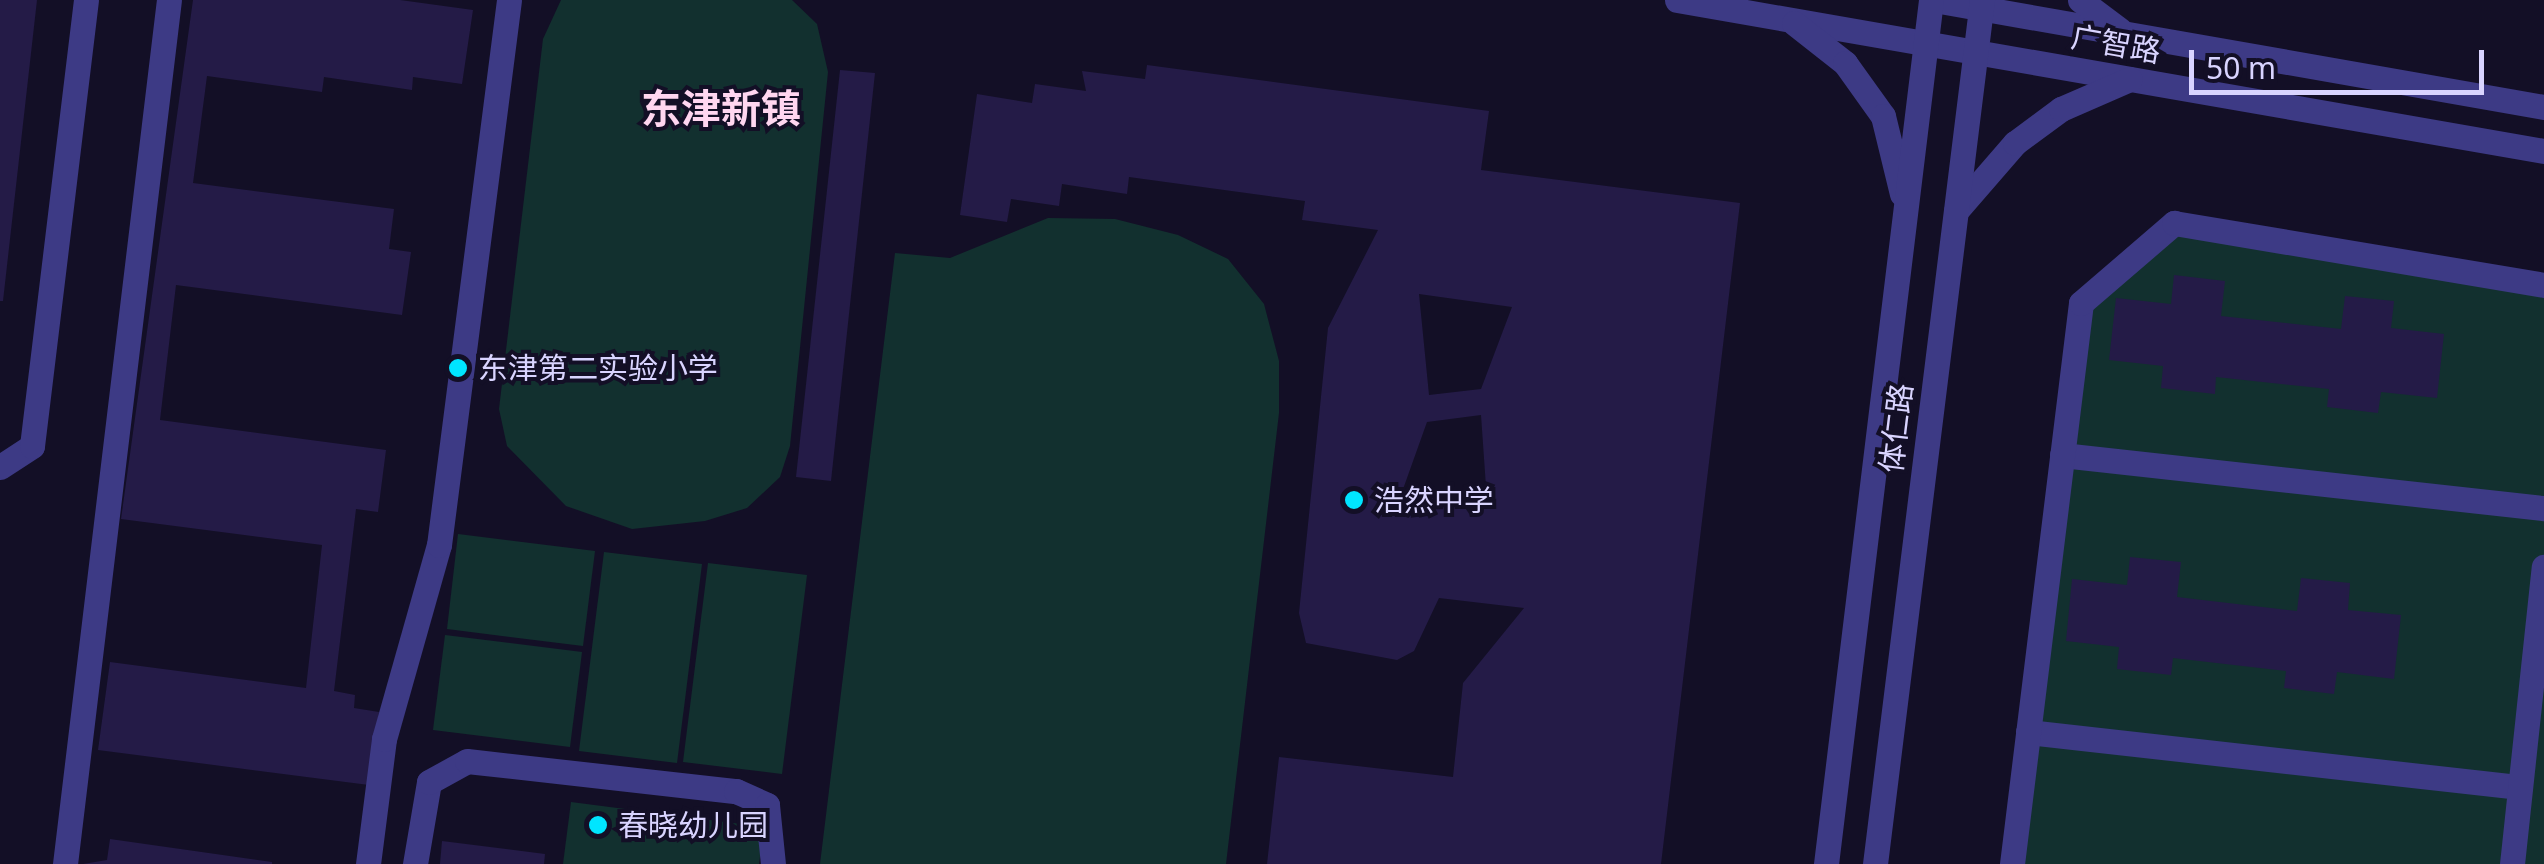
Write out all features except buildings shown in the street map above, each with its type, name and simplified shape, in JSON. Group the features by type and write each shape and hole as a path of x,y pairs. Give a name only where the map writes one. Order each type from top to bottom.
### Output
{"street":[{"path":"0,468 32,446 86,0"},
{"path":"66,864 169,0"},
{"path":"368,864 384,739 438,544 508,0"},
{"name":"广智路","path":"1677,0 2544,152"},
{"name":"广智路","path":"1932,0 1981,4 2544,107"},
{"name":"体仁路","path":"1826,864 1932,0"},
{"path":"2080,0 2124,33"},
{"name":"体仁路","path":"1875,864 1981,4"},
{"path":"1790,20 1845,63 1883,116 1906,212"},
{"path":"1956,212 2015,143 2060,109 2130,79"},
{"path":"2012,864 2081,303 2174,223 2544,285"},
{"path":"2062,455 2544,508"},
{"path":"2512,864 2520,787 2536,726 2544,566"},
{"path":"2028,732 2520,787"},
{"path":"415,864 429,782 467,762 736,791 767,805 772,864"}],"green space":[{"path":"561,0 792,0 817,24 828,72 790,446 780,477 747,508 705,521 632,529 566,506 507,446 499,409 543,39"},
{"path":"1048,218 1115,219 1178,235 1228,259 1264,304 1279,361 1279,413 1226,864 820,864 895,253 950,258"},
{"path":"2174,223 2544,285 2544,864 2012,864 2081,303"},
{"path":"458,534 595,551 583,646 447,629"},
{"path":"604,552 702,564 677,763 579,751"},
{"path":"708,563 807,575 782,774 683,762"},
{"path":"445,635 582,652 570,747 433,730"},
{"path":"571,802 764,827 759,864 563,864"}],"place":[{"name":"东津第二实验小学","path":"458,368"},
{"name":"浩然中学","path":"1354,500"},
{"name":"春晓幼儿园","path":"598,825"}],"district":[{"name":"东津新镇","path":"721,108"}]}
